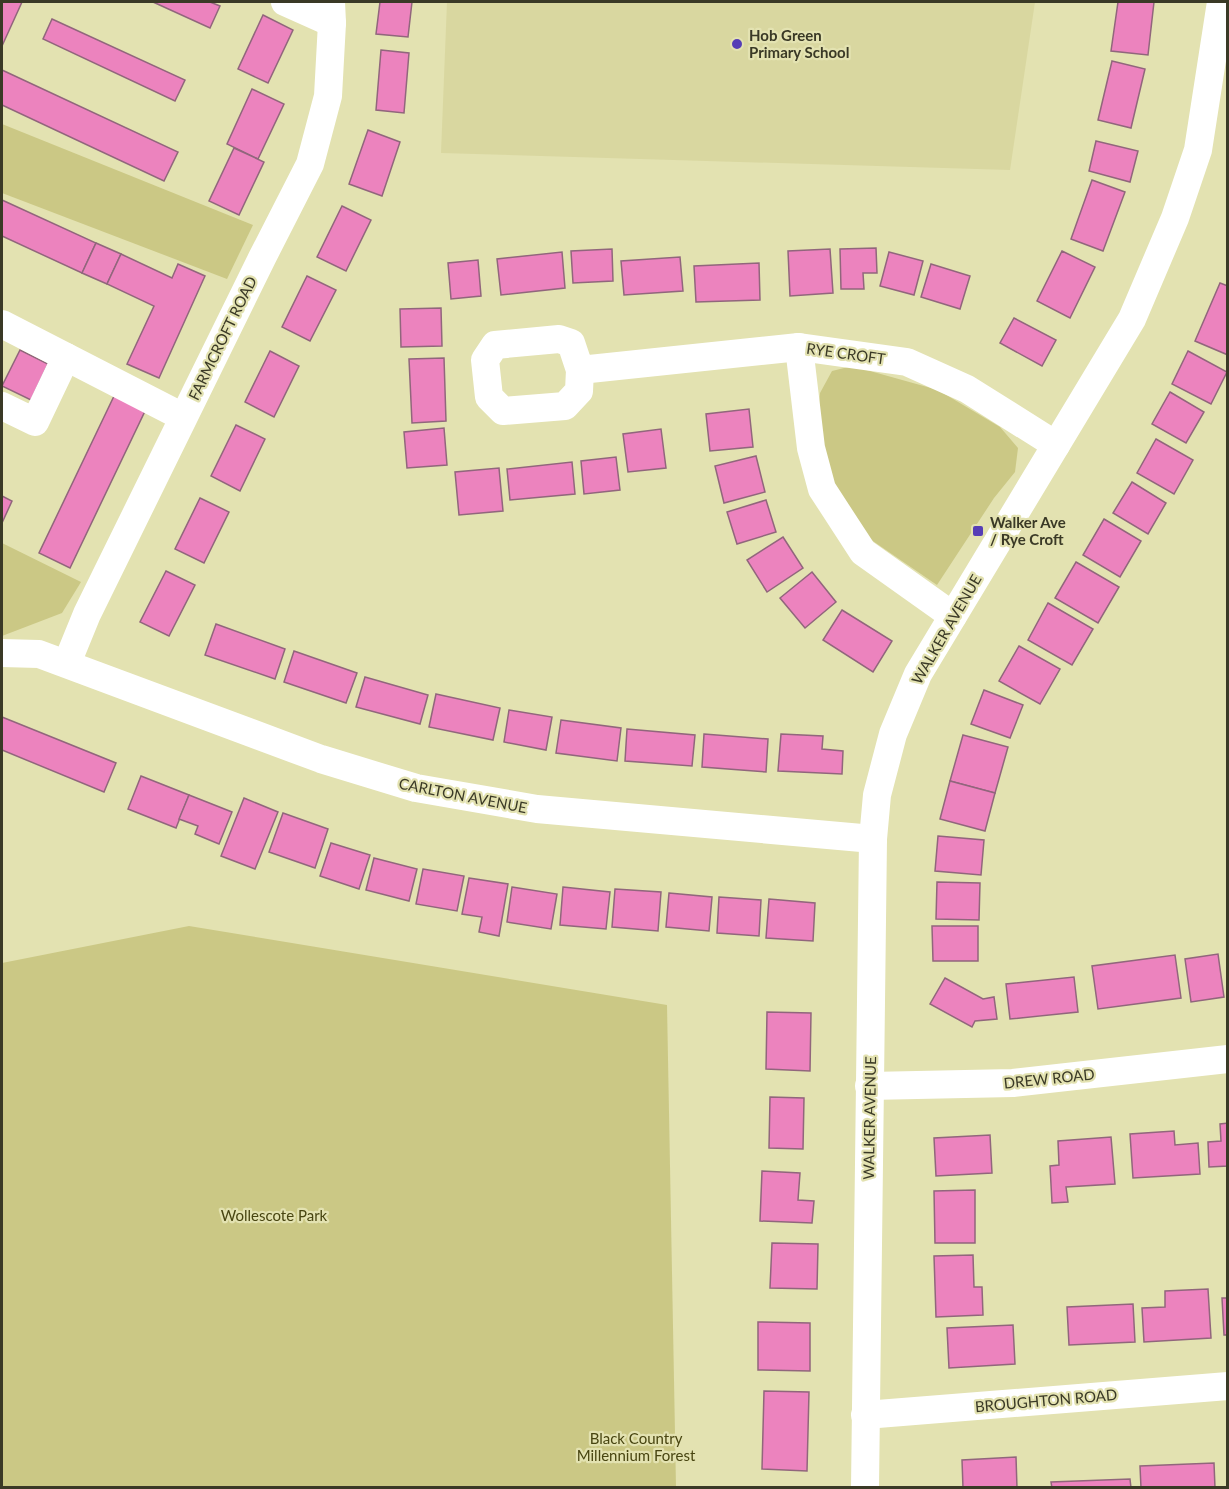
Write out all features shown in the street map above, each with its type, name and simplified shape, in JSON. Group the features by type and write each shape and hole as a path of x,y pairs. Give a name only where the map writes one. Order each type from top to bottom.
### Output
{"street":[{"path":"285,2 332,12"},
{"name":"WALKER AVENUE","path":"864,1488 873,839 878,795 893,734 918,674 1132,319 1175,218 1198,150 1221,2"},
{"name":"FARMCROFT ROAD","path":"67,663 87,614 310,164 328,96 332,12"},
{"path":"2,324 183,417"},
{"path":"800,347 811,448 822,489 863,552 953,616"},
{"name":"RYE CROFT","path":"580,370 800,347 907,362 967,389 1056,445"},
{"path":"2,406 35,422 66,357"},
{"name":"CARLTON AVENUE","path":"2,653 39,654 67,663 321,759 416,788 537,809 873,839"},
{"name":"DREW ROAD","path":"869,1086 1013,1083 1227,1059"},
{"name":"BROUGHTON ROAD","path":"865,1415 1227,1386"}],"shaded area":[{"name":"Hob Green Primary School","path":"447,2 1035,2 1010,170 441,153"}],"green space":[{"path":"2,124 253,225 227,279 2,193"},
{"path":"852,366 938,390 1000,427 1018,448 1015,472 994,498 937,585 867,537 831,483 817,428 820,393 832,371"},
{"path":"2,543 81,582 62,613 2,636"},
{"name":"Wollescote Park","path":"189,926 667,1005 676,1487 2,1487 2,963"}],"building":[{"path":"2,2 22,2 2,46"},
{"path":"153,2 210,2 220,6 210,28"},
{"path":"380,2 412,2 408,37 376,34"},
{"path":"1118,2 1154,2 1148,55 1111,51"},
{"path":"263,15 293,30 268,83 238,69"},
{"path":"52,19 185,80 175,101 43,39"},
{"path":"381,50 409,53 404,113 376,110"},
{"path":"1112,61 1145,69 1131,128 1098,120"},
{"path":"2,70 178,152 164,181 2,105"},
{"path":"252,89 284,104 258,159 227,144"},
{"path":"368,130 400,142 382,196 349,184"},
{"path":"1096,141 1138,151 1130,182 1089,171"},
{"path":"234,148 264,162 239,215 209,201"},
{"path":"1092,180 1125,192 1103,251 1071,239"},
{"path":"2,200 96,243 82,273 2,236"},
{"path":"342,206 371,220 346,271 317,257"},
{"path":"96,243 121,254 107,284 82,273"},
{"path":"876,248 877,273 863,273 864,289 841,289 840,249"},
{"path":"612,249 613,281 573,283 571,251"},
{"path":"830,249 833,293 790,296 788,251"},
{"path":"1062,251 1095,267 1070,318 1037,301"},
{"path":"562,252 565,288 501,295 497,259"},
{"path":"889,252 923,261 914,295 880,286"},
{"path":"121,254 172,278 178,264 205,276 159,378 127,364 154,306 107,284"},
{"path":"680,257 683,291 624,295 621,261"},
{"path":"478,260 481,296 451,299 448,263"},
{"path":"759,263 760,300 696,302 694,266"},
{"path":"931,264 970,276 960,309 921,297"},
{"path":"307,276 336,290 310,341 282,327"},
{"path":"1220,283 1228,286 1228,355 1195,341"},
{"path":"441,308 442,346 401,347 400,309"},
{"path":"1014,318 1056,340 1042,366 1000,343"},
{"path":"20,350 48,364 31,400 2,386"},
{"path":"270,351 299,366 274,417 245,402"},
{"path":"1188,351 1227,372 1211,404 1172,384"},
{"path":"444,358 446,421 412,423 409,359"},
{"path":"1170,392 1204,412 1186,443 1152,424"},
{"path":"115,394 146,409 70,568 39,553"},
{"path":"749,409 753,447 710,451 706,414"},
{"path":"236,425 265,439 240,491 211,476"},
{"path":"444,428 447,465 407,468 404,432"},
{"path":"661,429 666,468 628,472 623,434"},
{"path":"1156,439 1193,460 1174,494 1137,473"},
{"path":"756,456 765,492 724,503 715,466"},
{"path":"616,457 620,490 584,494 581,461"},
{"path":"572,462 575,494 510,500 507,469"},
{"path":"499,468 503,511 459,515 455,472"},
{"path":"1132,482 1166,503 1148,534 1113,513"},
{"path":"2,496 12,501 2,523"},
{"path":"200,498 229,512 204,563 175,549"},
{"path":"766,500 776,532 737,544 727,512"},
{"path":"1104,519 1141,541 1120,577 1083,555"},
{"path":"783,537 803,568 767,592 747,560"},
{"path":"1076,562 1119,587 1098,623 1055,598"},
{"path":"166,571 195,585 169,636 140,622"},
{"path":"812,572 836,602 805,628 780,598"},
{"path":"1048,603 1093,629 1072,665 1028,640"},
{"path":"842,610 892,641 873,672 823,640"},
{"path":"216,624 285,649 275,679 205,655"},
{"path":"1019,646 1060,669 1040,704 999,681"},
{"path":"294,651 357,673 346,703 284,682"},
{"path":"365,677 428,695 420,724 356,707"},
{"path":"984,690 1023,705 1010,738 971,724"},
{"path":"436,694 500,708 493,740 429,727"},
{"path":"509,710 552,717 546,750 504,742"},
{"path":"2,717 116,763 104,792 2,750"},
{"path":"561,720 621,728 617,761 556,753"},
{"path":"627,729 695,735 692,766 625,761"},
{"path":"704,734 768,739 766,772 702,767"},
{"path":"781,734 823,736 822,749 843,751 842,774 778,771"},
{"path":"963,735 1008,747 995,793 950,781"},
{"path":"141,776 189,795 176,828 128,809"},
{"path":"950,781 995,793 985,831 940,819"},
{"path":"189,795 232,812 219,844 195,834 198,826 179,819"},
{"path":"244,798 278,812 255,869 221,856"},
{"path":"283,813 328,829 315,868 269,852"},
{"path":"938,836 984,840 981,875 935,871"},
{"path":"331,843 370,855 359,889 320,876"},
{"path":"374,858 417,869 409,901 366,890"},
{"path":"423,869 464,876 457,911 416,904"},
{"path":"469,878 508,884 499,936 479,932 482,917 462,914"},
{"path":"937,882 980,883 979,920 936,919"},
{"path":"512,887 557,894 551,929 507,922"},
{"path":"563,887 610,892 606,929 560,925"},
{"path":"615,889 661,892 658,931 612,927"},
{"path":"669,893 712,897 709,931 666,927"},
{"path":"719,897 761,900 759,936 717,933"},
{"path":"769,899 815,903 813,941 766,938"},
{"path":"932,926 978,926 978,961 933,961"},
{"path":"1218,954 1224,997 1191,1002 1185,959"},
{"path":"1175,955 1181,998 1098,1009 1092,966"},
{"path":"1074,977 1078,1012 1010,1019 1006,984"},
{"path":"945,978 983,999 994,997 997,1019 975,1021 972,1027 930,1004"},
{"path":"767,1012 811,1013 810,1071 766,1069"},
{"path":"770,1097 804,1098 803,1149 769,1148"},
{"path":"1228,1123 1228,1166 1209,1167 1208,1142 1221,1141 1220,1124"},
{"path":"1174,1131 1175,1145 1198,1143 1200,1174 1133,1178 1130,1134"},
{"path":"990,1135 992,1173 936,1176 934,1138"},
{"path":"1111,1137 1115,1184 1066,1187 1068,1202 1052,1203 1050,1166 1059,1165 1058,1141"},
{"path":"762,1171 800,1173 798,1200 814,1201 812,1223 760,1221"},
{"path":"975,1190 975,1243 935,1243 934,1191"},
{"path":"772,1243 818,1244 817,1289 770,1288"},
{"path":"973,1255 974,1287 982,1287 983,1315 936,1317 934,1256"},
{"path":"1208,1289 1211,1338 1144,1342 1142,1308 1165,1307 1165,1291"},
{"path":"1222,1298 1228,1298 1228,1335 1224,1335"},
{"path":"1133,1304 1135,1342 1069,1345 1067,1307"},
{"path":"758,1322 810,1323 810,1371 758,1370"},
{"path":"1013,1325 1015,1364 949,1368 947,1328"},
{"path":"764,1391 809,1392 807,1471 762,1469"},
{"path":"1016,1457 1017,1488 963,1488 962,1460"},
{"path":"1214,1463 1215,1488 1141,1488 1140,1466"},
{"path":"1130,1479 1131,1488 1052,1488 1051,1482"}],"place":[{"name":"Hob Green Primary School","path":"737,44"},
{"name":"Walker Ave / Rye Croft","path":"978,531"}],"park label":[{"name":"Black Country Millennium Forest","path":"636,1446"}]}
